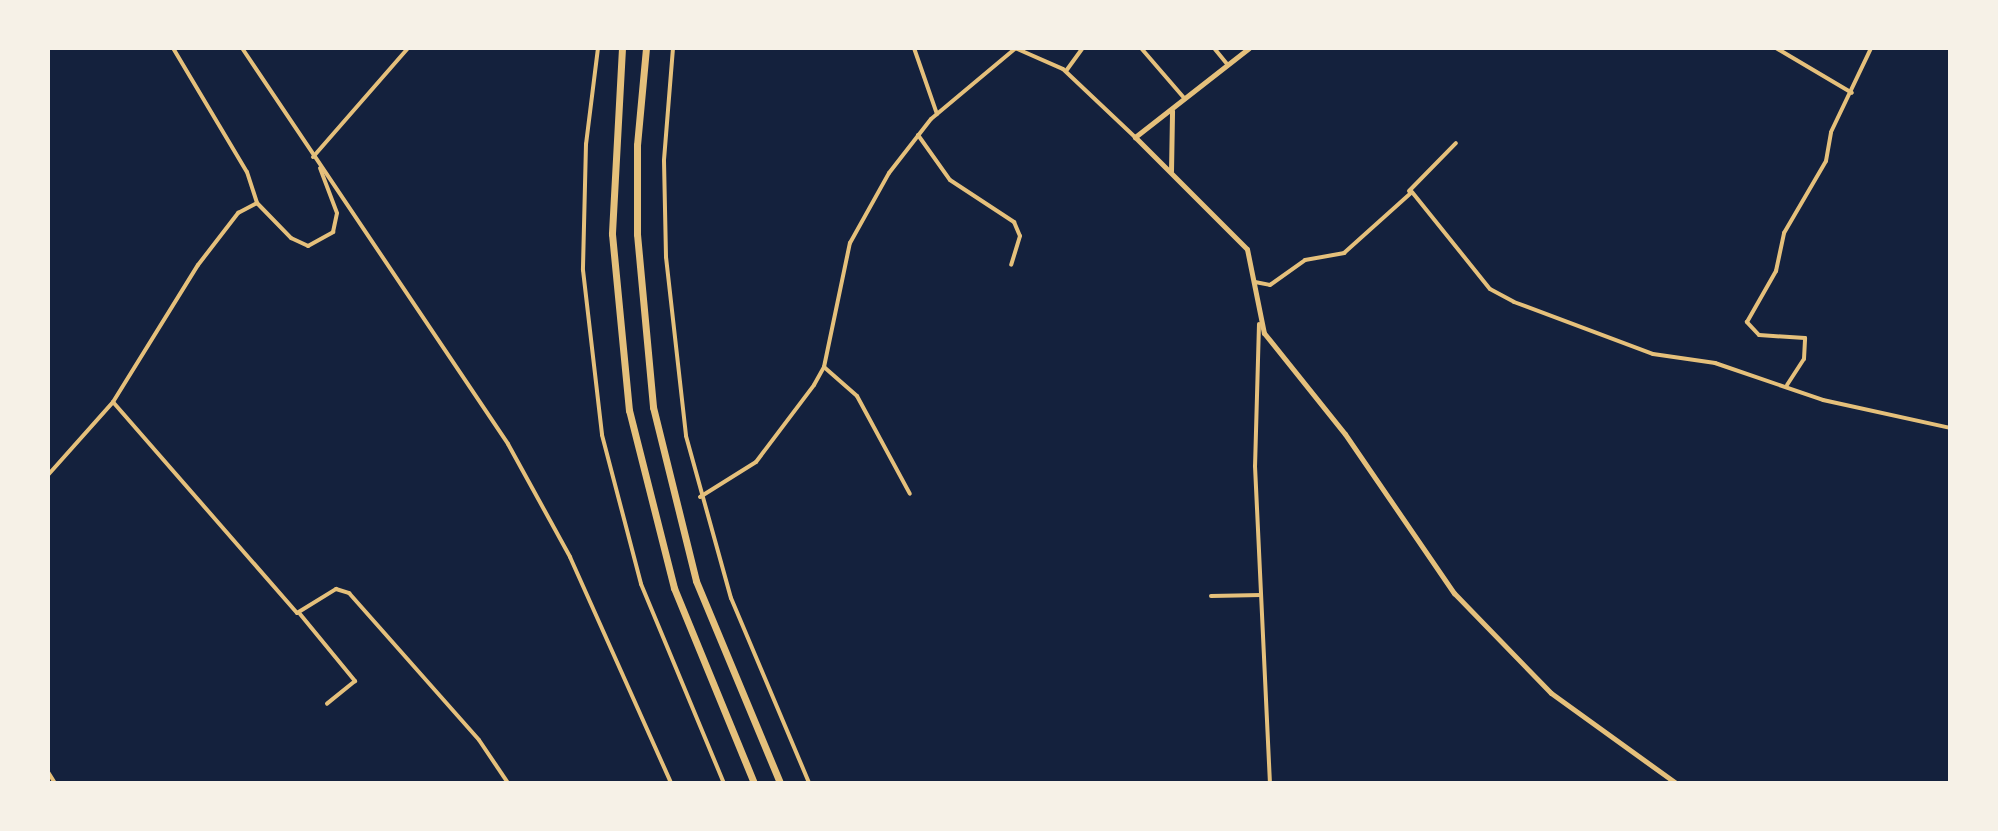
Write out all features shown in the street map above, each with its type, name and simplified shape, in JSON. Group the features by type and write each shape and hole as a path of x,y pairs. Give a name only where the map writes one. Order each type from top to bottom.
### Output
{"highway":[{"path":"622,48 612,234 629,410 649,502 689,632 754,783"},
{"path":"646,48 637,234 653,407 696,581 780,783"}],"street":[{"path":"173,48 247,172 257,203 299,244 326,241 333,232 337,213 319,167"},
{"path":"242,48 319,167 508,444 570,557 671,783"},
{"path":"313,157 408,48"},
{"path":"598,48 586,144 583,270 602,435 641,584 724,783"},
{"path":"673,48 664,161 666,257 678,378 699,497 731,598 809,783"},
{"path":"914,48 937,114"},
{"path":"699,497 756,462 786,429 824,367 850,243 870,203 918,135 937,114 1016,48 1066,71 1238,237 1251,258 1259,324 1255,466 1270,783"},
{"path":"1066,71 1083,48"},
{"path":"1141,48 1185,99"},
{"path":"1214,48 1228,65"},
{"path":"1135,137 1249,48"},
{"path":"1776,48 1852,93"},
{"path":"1787,385 1804,359 1805,338 1759,335 1748,330 1747,322 1776,271 1784,233 1819,175 1831,132 1871,48"},
{"path":"1171,171 1172,110"},
{"path":"918,135 950,180 1014,222 1020,236 1011,265"},
{"path":"1255,282 1270,285 1305,260 1344,253 1456,143"},
{"path":"1408,193 1416,193 1496,293 1653,354 1715,363 1787,385 1823,400 1950,428"},
{"path":"48,475 113,402 222,231 238,213 257,203"},
{"path":"1259,324 1480,623 1551,693 1676,783"},
{"path":"824,367 857,396 910,494"},
{"path":"113,402 355,681 327,704"},
{"path":"300,614 336,589 349,593 479,740 508,783"},
{"path":"1211,596 1261,595"},
{"path":"48,772 55,783"}]}
